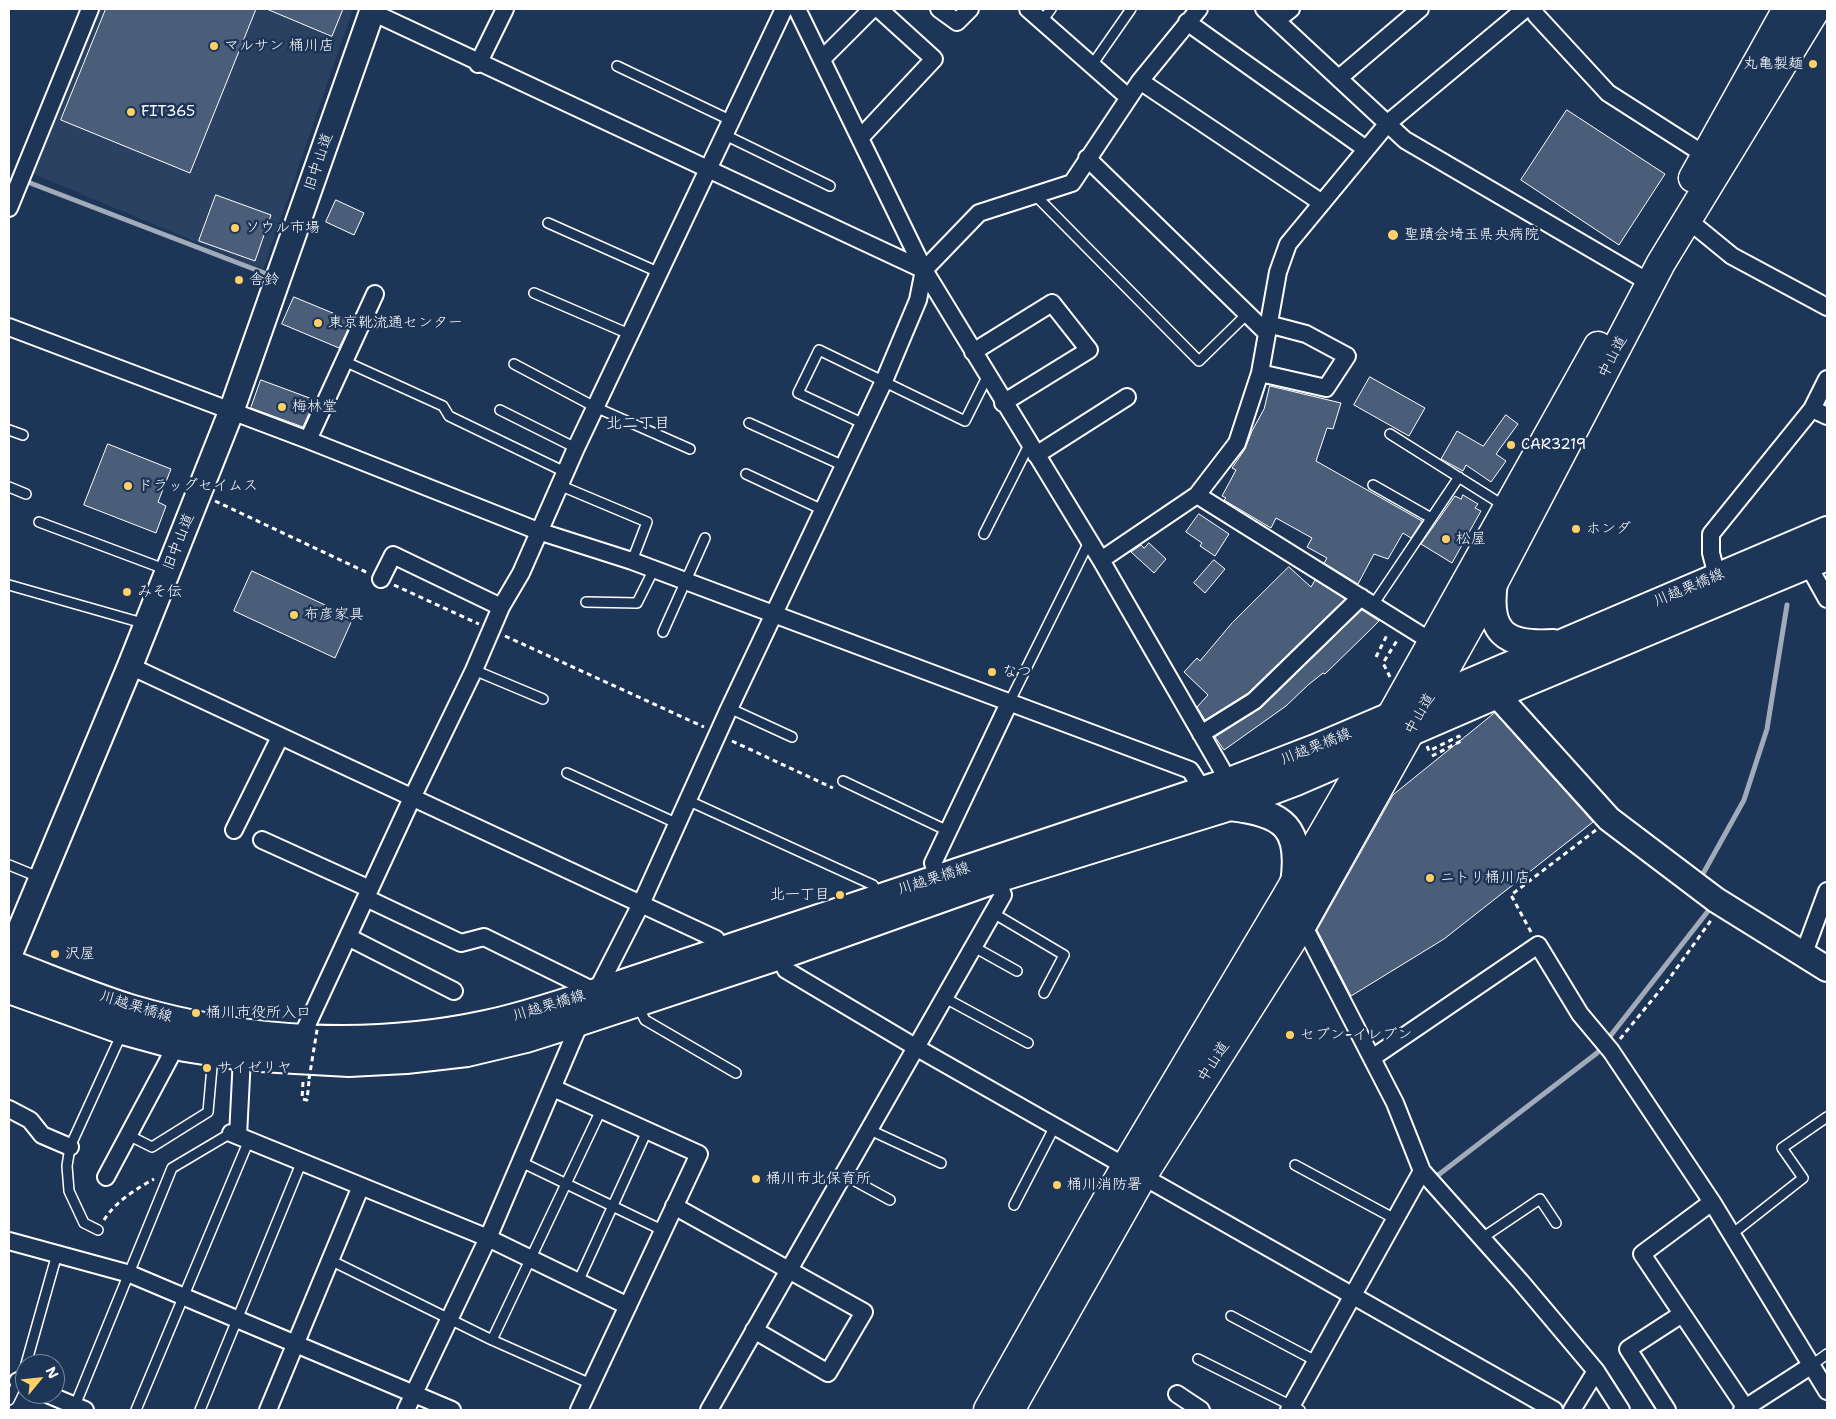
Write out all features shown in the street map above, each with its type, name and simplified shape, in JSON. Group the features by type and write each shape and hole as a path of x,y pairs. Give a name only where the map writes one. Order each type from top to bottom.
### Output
{"highway":[{"name":"中山道","path":"988,1410 1135,1170 1303,923 1400,725 1432,642 1787,9"},
{"name":"中山道","path":"1010,1410 1135,1170 1371,750 1428,700 1494,582 1662,263 1816,9"}],"main road":[{"name":"旧中山道","path":"9,956 130,666 231,412 372,11"},
{"name":"川越栗橋線","path":"1428,700 1827,530"},
{"name":"川越栗橋線","path":"9,990 124,1031 176,1046 242,1057 348,1063 406,1060 467,1053 526,1039 580,1022 780,956 997,879 1400,725 1497,695 1818,561"},
{"path":"1494,582 1491,605 1492,615 1498,627 1507,636 1519,641 1536,644 1561,642"},
{"path":"1497,695 1610,819 1723,904 1827,969"},
{"name":"川越栗橋線","path":"9,963 130,1008 189,1023 235,1031 309,1031 365,1039 440,1032 536,1012 938,878 1220,793 1296,782 1371,750"},
{"path":"1220,793 1281,821 1291,833 1297,855 1290,892"}],"street":[{"path":"9,208 90,9"},
{"path":"478,64 505,9"},
{"path":"309,1031 348,936 412,798 474,670 501,607 521,573 538,531 629,334 784,9"},
{"path":"797,9 861,137 924,270 987,377 1100,560 1201,734 1220,793"},
{"path":"822,59 872,9"},
{"path":"861,137 934,59 879,9"},
{"path":"939,9 957,22 970,9"},
{"path":"1028,9 1047,15 1092,65 1128,97"},
{"path":"406,1410 488,1238 580,1022 640,904 729,708 884,381 918,300 924,270 979,213 1072,183 1128,97 1199,9"},
{"path":"1270,14 1291,9"},
{"path":"1339,78 1420,9"},
{"path":"1100,560 1197,495 1237,443 1260,373 1278,272 1288,244 1388,123 1525,9"},
{"path":"1534,9 1536,15 1608,93 1705,155"},
{"path":"372,11 478,64 924,270"},
{"path":"1270,14 1405,140 1638,276"},
{"path":"1187,22 1366,150"},
{"path":"1140,81 1322,203"},
{"path":"1088,158 1247,314 1268,328 1306,334 1347,356 1326,388 1260,373"},
{"path":"1688,220 1732,256 1827,307"},
{"path":"308,440 375,294"},
{"path":"973,352 1052,303 1089,350 1004,403"},
{"path":"9,327 308,440 538,531 654,569 1190,770 1220,793"},
{"path":"1717,576 1711,553 1711,534 1812,409 1827,379"},
{"path":"1032,450 1127,397"},
{"path":"1812,409 1827,416"},
{"path":"1197,495 1432,642"},
{"path":"381,579 393,555 501,607"},
{"path":"1818,561 1827,598"},
{"path":"1201,734 1254,702 1367,601"},
{"path":"130,666 716,939 720,951"},
{"path":"938,878 933,863 1008,703"},
{"path":"234,830 280,737"},
{"path":"262,840 461,943 484,937 596,992"},
{"path":"709,1410 1003,895 997,879"},
{"path":"1804,953 1827,891"},
{"path":"1290,892 1303,923 1395,1103 1422,1171 1596,1371 1621,1410"},
{"path":"348,936 454,991"},
{"path":"1372,1058 1538,945 1580,1014 1611,1051 1712,1202 1827,1391"},
{"path":"780,956 786,970 917,1048 1135,1170 1554,1410"},
{"path":"106,1177 176,1046"},
{"path":"242,1057 240,1136 488,1238 628,1306"},
{"path":"553,1088 699,1154 579,1410"},
{"path":"9,1110 30,1120 42,1135 70,1147"},
{"path":"1293,1409 1316,1361 1422,1171"},
{"path":"268,1410 361,1186"},
{"path":"1712,1202 1642,1254 1745,1410 1812,1365"},
{"path":"674,1206 864,1312 828,1373 754,1330"},
{"path":"9,1241 130,1274 452,1410"},
{"path":"1667,1410 1628,1349 1682,1314"},
{"path":"1572,1410 1596,1371"},
{"path":"1177,1394 1201,1410"},
{"path":"65,1403 77,1409"}],"lane":[{"path":"1092,65 1131,9"},
{"path":"617,66 830,186"},
{"path":"1035,195 1199,361 1247,314"},
{"path":"548,223 658,272"},
{"path":"534,293 629,334"},
{"path":"864,424 798,393 819,350 965,421 987,377"},
{"path":"344,361 444,406 449,416 647,522 632,561"},
{"path":"514,364 596,406 690,449"},
{"path":"500,410 576,448"},
{"path":"750,423 844,466"},
{"path":"9,430 23,435"},
{"path":"1390,434 1508,508"},
{"path":"984,534 1032,450"},
{"path":"746,474 823,510"},
{"path":"1367,601 1431,518 1458,477"},
{"path":"1373,485 1431,518"},
{"path":"9,487 26,494"},
{"path":"39,522 167,570"},
{"path":"663,632 687,582 705,538"},
{"path":"1008,703 1089,542"},
{"path":"586,602 637,603 654,569"},
{"path":"9,585 146,624"},
{"path":"474,670 543,699"},
{"path":"729,708 792,737"},
{"path":"567,773 676,823"},
{"path":"843,780 948,831"},
{"path":"688,800 872,885 879,898"},
{"path":"9,865 41,878"},
{"path":"993,912 1064,955 1044,993"},
{"path":"974,947 1017,971"},
{"path":"945,998 1028,1043"},
{"path":"637,1003 645,1020 736,1073"},
{"path":"98,1230 84,1223 69,1190 67,1166 70,1147 124,1031"},
{"path":"128,1135 152,1147 208,1112 213,1053"},
{"path":"492,1340 601,1110"},
{"path":"1732,1234 1803,1178 1782,1148 1827,1116"},
{"path":"1014,1205 1055,1126"},
{"path":"870,1130 941,1163"},
{"path":"578,1282 647,1131"},
{"path":"77,1409 172,1168 240,1136"},
{"path":"136,1410 182,1296 240,1136"},
{"path":"200,1410 302,1162"},
{"path":"521,1162 662,1230"},
{"path":"1295,1166 1395,1219"},
{"path":"844,1175 890,1200"},
{"path":"1482,1238 1540,1199 1556,1223"},
{"path":"30,1354 57,1254"},
{"path":"330,1260 450,1317 492,1340 591,1384"},
{"path":"1232,1316 1316,1361"},
{"path":"1812,1365 1827,1354"},
{"path":"1198,1359 1293,1409"}],"path":[{"path":"198,494 491,630"},
{"path":"1538,945 1511,895 1610,819"},
{"path":"1611,1051 1666,983 1723,904"},
{"path":"303,1082 302,1099 308,1100 309,1031"},
{"path":"98,1230 109,1213 137,1189 172,1168"}],"shaded area":[{"path":"99,9 353,9 263,270 31,173"}],"building":[{"path":"106,9 256,9 190,173 61,120"},
{"path":"267,9 343,9 332,36"},
{"path":"1567,110 1665,174 1619,245 1521,180"},
{"name":"ソウル市場","path":"216,195 271,215 255,261 199,241"},
{"path":"336,200 364,213 354,235 326,222"},
{"name":"東京靴流通センター","path":"294,297 352,321 339,348 282,324"},
{"path":"1370,377 1425,408 1409,436 1354,405"},
{"name":"梅林堂","path":"261,380 315,400 303,427 251,408"},
{"path":"1270,386 1341,403 1333,429 1327,428 1316,461 1422,521 1411,538 1403,533 1388,559 1374,554 1358,584 1324,563 1327,558 1307,547 1312,538 1276,518 1271,528 1224,500 1226,498 1222,496 1236,470 1232,468 1245,449 1264,409"},
{"path":"1506,415 1518,424 1496,454 1506,461 1491,482 1466,465 1463,471 1441,459 1457,431 1483,446"},
{"name":"ドラッグセイムス","path":"108,444 171,469 158,502 166,506 156,533 84,505"},
{"path":"1463,495 1478,504 1475,508 1481,511 1452,563 1421,544 1455,496 1461,499"},
{"path":"1199,514 1229,534 1215,556 1200,546 1202,543 1186,532"},
{"path":"1149,543 1166,559 1154,573 1131,552 1141,545 1144,548"},
{"path":"1214,560 1225,569 1205,593 1194,583"},
{"path":"1289,567 1311,587 1315,580 1345,599 1248,693 1205,720 1197,707 1208,695 1184,672 1197,658 1200,661 1232,623"},
{"name":"布彦家具","path":"252,571 353,618 335,658 234,611"},
{"path":"1362,610 1379,621 1325,674 1323,673 1308,685 1286,706 1224,750 1215,737 1261,708"},
{"name":"ニトリ桶川店","path":"1495,713 1593,822 1444,939 1351,996 1317,930 1393,795"}],"waterway":[{"path":"25,181 272,276"},
{"path":"1697,879 1704,872 1744,800 1767,729 1787,605"},
{"path":"1433,1179 1597,1053 1712,906"}],"place":[{"name":"マルサン 桶川店","path":"214,46"},
{"name":"丸亀製麺","path":"1813,64"},
{"name":"FIT365","path":"131,112"},
{"name":"ソウル市場","path":"235,228"},
{"name":"聖蹟会埼玉県央病院","path":"1393,235"},
{"name":"舎鈴","path":"239,280"},
{"name":"東京靴流通センター","path":"318,323"},
{"name":"梅林堂","path":"282,407"},
{"name":"CAR3219","path":"1511,445"},
{"name":"ドラッグセイムス","path":"128,486"},
{"name":"ホンダ","path":"1576,529"},
{"name":"松屋","path":"1446,539"},
{"name":"みそ伝","path":"127,592"},
{"name":"布彦家具","path":"294,615"},
{"name":"なつ","path":"992,672"},
{"name":"ニトリ桶川店","path":"1430,878"},
{"name":"北一丁目","path":"840,895"},
{"name":"沢屋","path":"55,954"},
{"name":"桶川市役所入口","path":"196,1013"},
{"name":"セブン-イレブン","path":"1290,1035"},
{"name":"サイゼリヤ","path":"207,1068"},
{"name":"桶川市北保育所","path":"756,1179"},
{"name":"桶川消防署","path":"1057,1185"}],"district":[{"name":"北二丁目","path":"638,424"}]}
